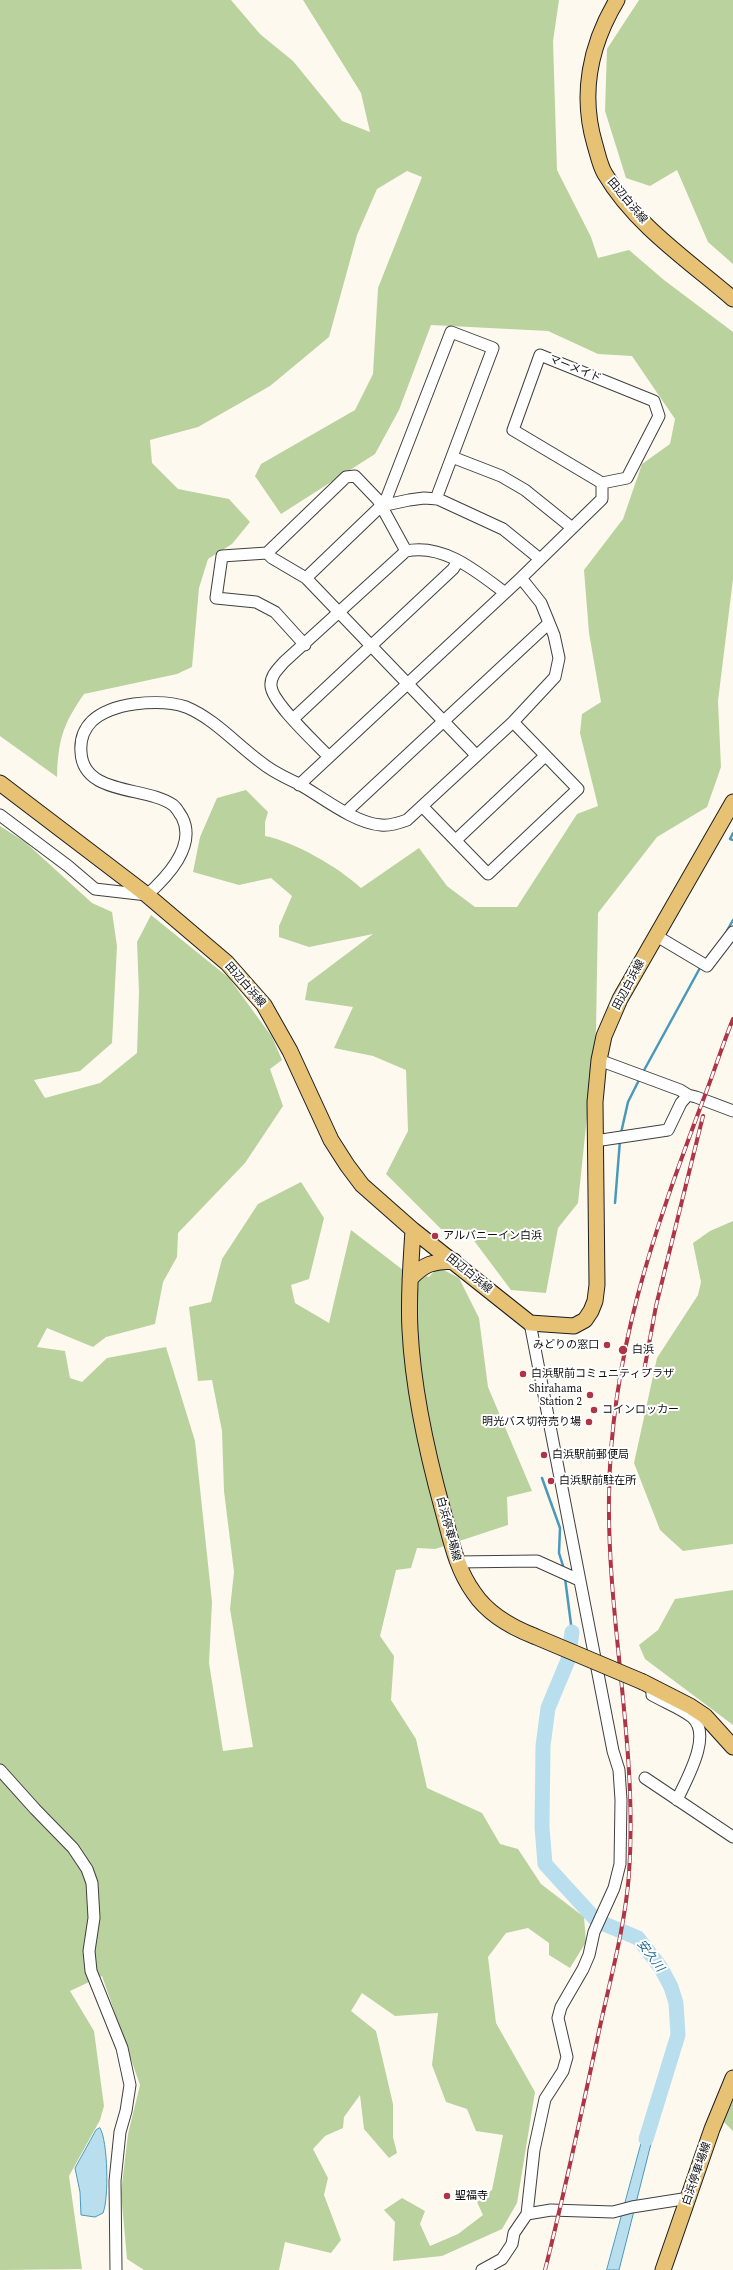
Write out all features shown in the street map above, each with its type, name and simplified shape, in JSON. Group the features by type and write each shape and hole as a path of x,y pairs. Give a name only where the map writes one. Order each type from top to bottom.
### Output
{"main road":[{"name":"田辺白浜線","path":"617,0 606,19 596,44 590,66 587,92 590,129 604,173 644,223 733,298"},
{"name":"田辺白浜線","path":"0,783 147,895 227,963 264,1005 290,1051 331,1140 362,1185 413,1230 454,1261 530,1323 574,1326 585,1320 595,1300 598,1260 595,1102 599,1060 604,1036 620,999 655,935 733,802"},
{"name":"白浜停車場線","path":"413,1230 410,1279 410,1330 414,1368 428,1445 456,1562 474,1593 493,1613 507,1623 647,1684 705,1716 733,1747"},
{"path":"410,1279 422,1267 440,1262 454,1261"},
{"name":"白浜停車場線","path":"663,2270 712,2129 733,2078"}],"street":[{"path":"306,578 381,506 387,497 451,332 494,348 436,499"},
{"name":"マーメイド","path":"540,355 654,401 659,416 627,478 602,483 513,430 540,355"},
{"path":"452,457 501,476 525,490 571,527"},
{"path":"305,645 275,612 256,602 216,598 222,556 267,553 346,477 355,476 381,506 406,551"},
{"path":"299,785 504,592 522,578 571,527 602,499 602,483"},
{"path":"381,506 408,500 436,499 503,529 540,559"},
{"path":"329,757 274,698 270,685 274,672 406,551 423,548 431,550 474,570 504,592"},
{"path":"267,553 272,558 306,578 476,755"},
{"path":"293,719 372,647 453,569 458,562"},
{"path":"0,815 68,866 95,889 147,895 159,884 179,857 185,843 187,831 178,811 172,805 108,785 96,779 85,767 81,757 81,745 83,734 92,721 106,712 125,705 165,703 184,706 200,714 262,764 346,812 373,824 393,825 407,820 512,722 555,677 559,658 549,623 541,603 522,578"},
{"path":"346,812 549,623"},
{"path":"422,806 488,874 578,790 512,722"},
{"path":"456,840 545,756"},
{"path":"655,935 707,966 733,932"},
{"path":"599,1060 733,1111"},
{"path":"595,1141 668,1130 681,1104 688,1095"},
{"path":"482,2270 502,2259 512,2244 514,2233 527,2214 534,2150 545,2099 563,2071 567,2057 558,2018 561,2007 583,1969 598,1924 611,1897 620,1864 620,1770 613,1750 530,1323"},
{"path":"456,1562 537,1560 579,1580"},
{"path":"647,1684 652,1694 692,1718 698,1726 700,1739 694,1762 677,1800"},
{"path":"0,1770 34,1809 73,1848 87,1869 92,1883 94,1918 89,1951 91,1971 122,2048 130,2085 126,2111 120,2132 115,2181 116,2270"},
{"path":"645,1778 733,1837"},
{"path":"527,2214 551,2210 613,2212 632,2207 689,2198"}],"green space":[{"path":"0,0 231,0 260,34 293,61 342,121 370,132 361,93 303,0 559,0 553,41 557,170 591,237 598,258 629,250 664,280 733,332 733,579 718,701 721,767 707,807 657,837 598,913 596,1029 578,1203 558,1228 546,1293 511,1290 466,1230 441,1229 386,1174 408,1131 406,1070 373,1056 334,1048 353,1007 305,1000 308,983 373,934 309,947 279,937 279,926 292,896 271,878 239,885 193,872 200,837 217,798 246,790 268,812 265,822 265,836 277,839 316,856 341,872 361,888 419,848 447,886 475,907 517,907 577,814 598,806 580,733 582,714 601,702 589,633 584,570 623,519 642,464 670,444 675,419 632,356 598,354 548,331 431,325 399,410 375,454 281,514 255,476 261,464 355,410 373,374 378,288 422,177 407,171 377,189 357,235 329,337 270,386 198,427 150,440 152,463 178,489 229,499 250,522 232,544 208,559 199,588 192,667 177,674 84,694 66,724 60,742 57,777 0,736"},
{"path":"639,0 733,0 733,264 708,242 677,170 650,186 626,178 605,111 607,49"},
{"path":"0,826 25,842 92,903 112,912 117,946 112,1043 80,1071 34,1080 45,1098 100,1083 137,1053 139,992 137,942 151,915 229,978 272,1037 282,1060 270,1069 283,1106 245,1163 178,1233 177,1257 163,1282 155,1324 106,1337 93,1347 47,1328 37,1347 65,1351 70,1378 82,1382 107,1358 166,1347 195,1441 212,1602 209,1663 223,1751 253,1747 230,1609 234,1572 224,1491 222,1431 212,1380 198,1381 189,1307 211,1302 222,1259 258,1204 301,1182 324,1218 309,1279 291,1285 295,1303 329,1323 351,1230 403,1270 429,1277 438,1267 459,1278 479,1318 488,1387 532,1491 507,1497 508,1525 435,1549 417,1548 411,1568 396,1570 380,1636 394,1656 391,1700 416,1739 427,1788 482,1813 500,1844 518,1849 541,1884 584,1917 586,1942 570,1968 549,1955 549,1943 528,1928 506,1933 488,1957 496,2023 535,2092 517,2203 502,2229 442,2256 393,2261 395,2222 384,2210 402,2198 425,2211 420,2224 430,2246 458,2234 483,2215 477,2202 492,2190 503,2135 476,2131 467,2109 446,2102 432,2065 438,2013 395,2016 362,1993 351,2011 376,2031 393,2104 393,2137 397,2153 389,2158 364,2129 360,2095 344,2117 343,2128 325,2136 313,2149 328,2178 324,2195 341,2240 331,2253 285,2242 279,2270 144,2270 127,2259 121,2193 128,2134 140,2085 102,1976 70,1991 94,2031 104,2106 100,2120 69,2176 82,2269 0,2270"},
{"path":"733,1221 733,1544 683,1551 660,1530 634,1463 657,1358 698,1295 701,1282 693,1243 710,1231"},
{"path":"733,1590 733,1725 645,1659 639,1645 658,1630 675,1599"},
{"path":"733,2100 733,2131 724,2122"}],"water":[{"path":"648,2119 657,2120 619,2270 607,2270"},
{"path":"100,2128 105,2145 107,2183 103,2213 95,2217 81,2215 80,2192 75,2168 96,2130"}],"waterway":[{"path":"733,833 730,839 733,840"},
{"path":"724,936 733,920"},
{"path":"642,1074 701,966"},
{"path":"621,1133 628,1102 640,1078"},
{"path":"615,1203 620,1140"},
{"path":"542,1478 560,1528 559,1553 564,1569"},
{"path":"565,1578 572,1632"},
{"name":"安久川","path":"572,1632 568,1660 548,1708 543,1746 542,1827 545,1864 597,1921 638,1938 661,1968 671,1987 676,2003 678,2035 646,2139"}],"railway":[{"path":"545,2270 617,1953 629,1874 631,1826 629,1779 610,1542 609,1495 617,1392 626,1343 652,1247 684,1152 733,1019"},
{"path":"644,1371 656,1306 703,1116"}],"place":[{"name":"アルバニーイン白浜","path":"435,1236"},
{"name":"みどりの窓口","path":"607,1345"},
{"name":"白浜","path":"623,1350"},
{"name":"白浜駅前コミュニティプラザ","path":"523,1374"},
{"name":"Shirahama Station 2","path":"590,1395"},
{"name":"コインロッカー","path":"594,1410"},
{"name":"明光バス切符売り場","path":"589,1422"},
{"name":"白浜駅前郵便局","path":"544,1455"},
{"name":"白浜駅前駐在所","path":"551,1481"},
{"name":"聖福寺","path":"447,2196"}]}
